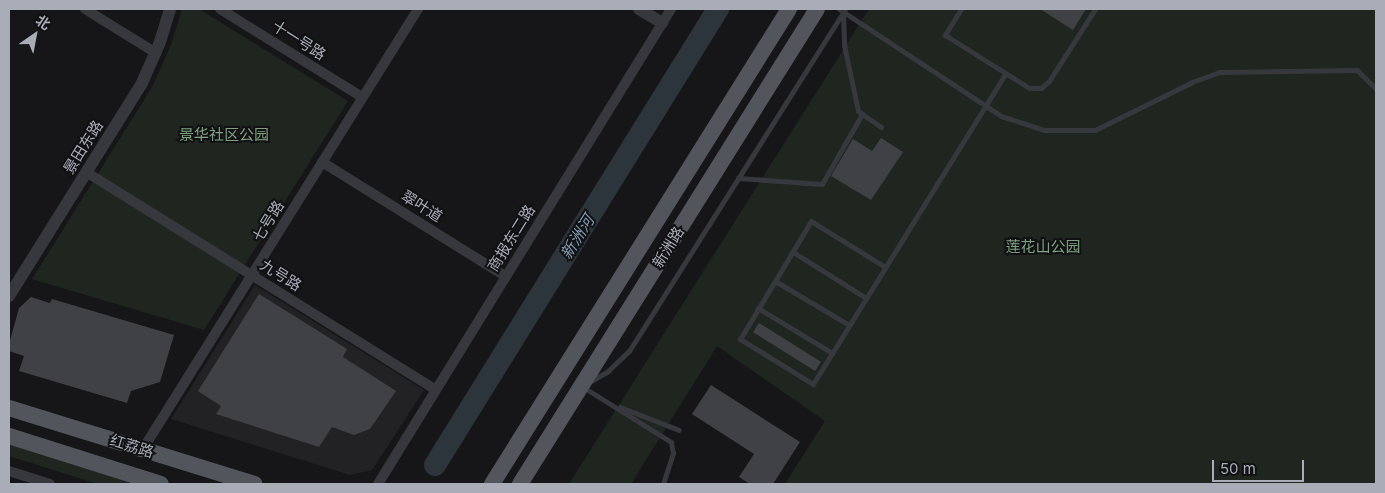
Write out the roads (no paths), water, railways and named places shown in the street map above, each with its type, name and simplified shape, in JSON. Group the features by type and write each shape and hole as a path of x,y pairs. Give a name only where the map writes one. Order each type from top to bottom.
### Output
{"main road":[{"name":"新洲路","path":"492,484 789,9"},
{"name":"新洲路","path":"520,484 817,9"},
{"name":"红荔路","path":"9,408 255,484"},
{"name":"红荔路","path":"9,436 161,484"}],"street":[{"path":"85,9 156,53"},
{"name":"景田东路","path":"9,296 142,83 156,53 170,9"},
{"name":"十一号路","path":"220,9 362,98"},
{"name":"七号路","path":"143,450 418,9"},
{"path":"639,9 662,23"},
{"name":"商报东二路","path":"378,484 671,9"},
{"name":"翠叶道","path":"322,162 505,276"},
{"name":"九号路","path":"86,172 435,389"},
{"path":"9,471 50,484"}],"lane":[{"path":"961,9 946,35 1029,88 1041,88 1095,9"},
{"path":"581,386 608,371 629,351 843,10"},
{"path":"843,10 984,105 1031,127 1072,132 1106,126 1192,82 1219,72 1357,70 1376,89"},
{"path":"843,10 844,45 858,111 881,127"},
{"path":"885,267 811,221 740,338 813,384 849,326 984,105 1005,74"},
{"path":"738,178 822,184 862,114"},
{"path":"793,252 866,298"},
{"path":"775,281 849,326"},
{"path":"758,308 832,353"},
{"path":"581,386 671,442 673,453 663,484"},
{"path":"608,402 679,430"}],"waterway":[{"name":"新洲河","path":"435,465 718,9"}],"park label":[{"name":"景华社区公园","path":"224,135"},
{"name":"莲花山公园","path":"1043,247"}]}
